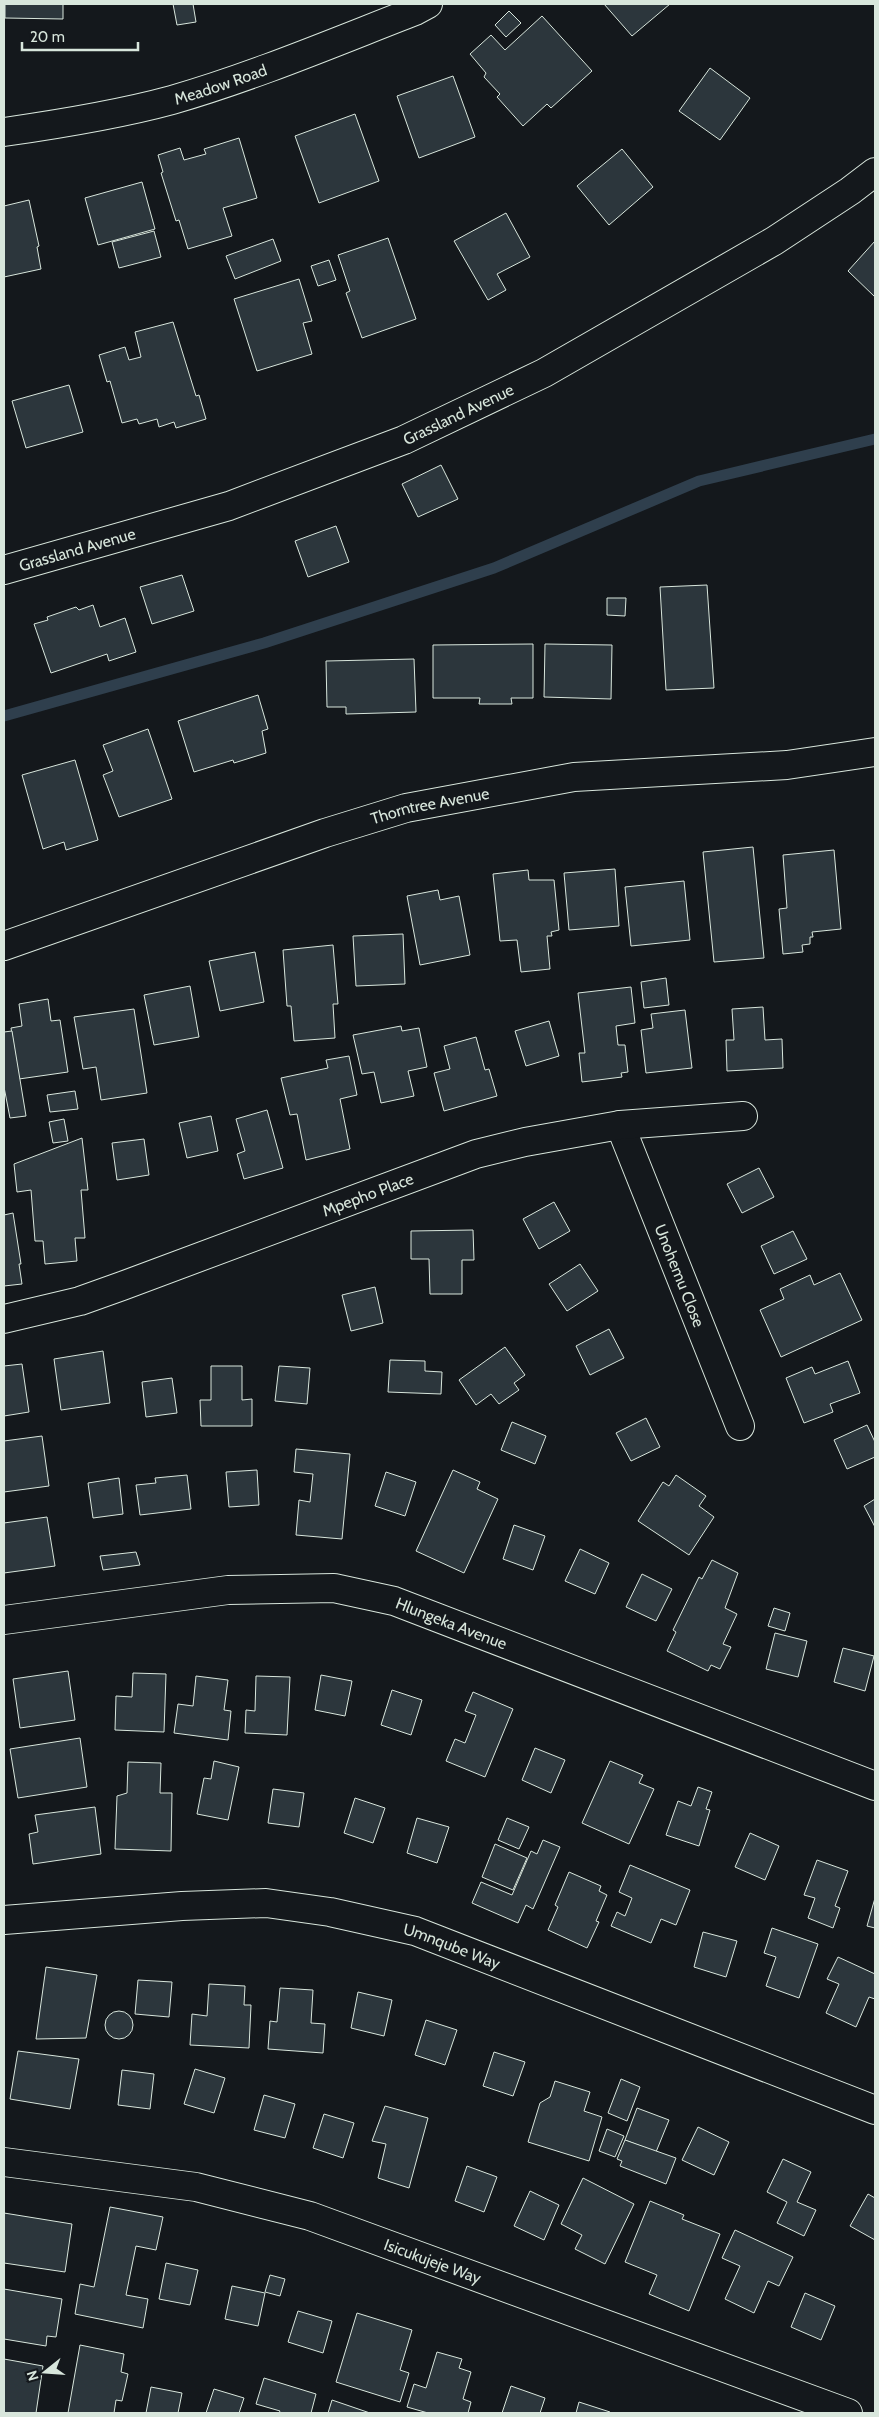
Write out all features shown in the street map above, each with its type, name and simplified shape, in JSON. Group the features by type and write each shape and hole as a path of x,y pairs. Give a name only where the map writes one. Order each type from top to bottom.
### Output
{"street":[{"name":"Meadow Road","path":"4,132 78,121 172,100 262,71 428,4"},
{"name":"Grassland Avenue","path":"4,570 228,506 404,440 544,373 774,240 850,191 875,172"},
{"name":"Thorntree Avenue","path":"4,946 316,836 406,808 574,777 788,765 875,752"},
{"name":"Mpepho Place","path":"4,1319 80,1301 476,1154 525,1142 620,1125 743,1116"},
{"name":"Unohemu Close","path":"620,1125 740,1426"},
{"name":"Hlungeka Avenue","path":"4,1620 228,1590 334,1588 394,1601 875,1786"},
{"name":"Umnqube Way","path":"4,1920 182,1906 266,1903 330,1912 415,1931 875,2110"},
{"name":"Isicukujeje Way","path":"4,2162 196,2188 310,2216 848,2413"}],"building":[{"path":"5,4 63,4 63,19 5,18"},
{"path":"173,4 193,4 196,22 177,25"},
{"path":"604,4 670,4 632,36"},
{"path":"509,11 521,23 506,37 495,25"},
{"path":"542,16 592,71 551,108 547,104 523,126 497,97 500,94 484,77 486,73 470,54 491,35 505,50"},
{"path":"710,68 750,98 720,140 679,111"},
{"path":"453,76 475,137 419,158 397,96"},
{"path":"355,114 379,181 319,203 295,136"},
{"path":"239,138 257,198 223,208 232,236 188,249 179,220 176,221 161,173 163,172 158,155 180,148 184,160 206,154 204,149"},
{"path":"622,149 653,187 609,225 577,186"},
{"path":"142,182 155,229 98,245 85,198"},
{"path":"29,200 39,246 37,247 41,269 4,277 4,206"},
{"path":"506,213 530,257 497,274 506,290 488,300 454,241"},
{"path":"154,231 161,257 119,268 112,242"},
{"path":"388,238 416,319 362,338 346,293 350,291 338,255"},
{"path":"273,239 281,261 235,279 226,256"},
{"path":"875,241 875,297 848,271"},
{"path":"329,260 336,280 318,286 311,266"},
{"path":"299,279 312,321 303,323 312,354 257,371 234,299"},
{"path":"173,322 196,396 199,395 206,419 176,428 174,422 159,427 157,419 139,424 137,419 122,423 110,381 107,382 99,355 125,347 129,360 141,357 135,332"},
{"path":"69,385 83,432 26,448 12,401"},
{"path":"441,465 458,499 418,517 402,484"},
{"path":"336,526 349,562 308,577 295,541"},
{"path":"182,575 194,611 152,624 140,587"},
{"path":"707,585 714,688 666,690 660,587"},
{"path":"607,598 626,598 625,616 607,615"},
{"path":"93,605 100,627 125,618 136,652 109,661 107,654 51,673 34,624 48,620 47,617 76,607 79,610"},
{"path":"533,644 533,698 511,698 512,704 479,704 480,698 433,698 433,645"},
{"path":"545,644 612,645 611,699 544,697"},
{"path":"414,659 416,712 346,714 346,707 327,707 326,661"},
{"path":"258,695 268,729 262,731 266,753 234,763 233,760 194,772 178,721"},
{"path":"148,729 172,799 119,817 103,775 113,771 103,745"},
{"path":"75,760 98,840 66,850 64,842 43,849 22,775"},
{"path":"753,847 764,958 714,962 703,852"},
{"path":"834,850 841,929 812,932 813,937 810,937 810,944 802,945 803,952 783,954 779,909 787,908 783,855"},
{"path":"615,869 619,926 569,930 564,873"},
{"path":"528,870 529,880 554,880 559,930 551,932 552,936 547,936 550,969 521,972 517,940 500,941 493,874"},
{"path":"684,881 690,940 631,946 625,887"},
{"path":"438,890 440,900 459,896 470,955 420,965 407,896"},
{"path":"403,934 405,984 356,986 353,936"},
{"path":"333,945 338,1004 333,1004 335,1038 294,1041 291,1006 287,1006 283,950"},
{"path":"255,952 264,1002 220,1011 209,961"},
{"path":"666,978 669,1005 644,1008 641,982"},
{"path":"190,986 199,1037 154,1045 144,995"},
{"path":"631,987 635,1023 616,1026 618,1045 625,1045 628,1072 621,1073 622,1077 582,1082 579,1053 585,1053 578,993"},
{"path":"48,999 51,1021 60,1020 68,1072 19,1079 11,1028 22,1026 19,1004"},
{"path":"763,1007 765,1040 782,1039 783,1068 727,1071 726,1040 734,1040 732,1009"},
{"path":"134,1009 147,1093 101,1100 96,1067 83,1069 74,1017"},
{"path":"685,1010 692,1068 646,1073 641,1030 653,1028 651,1014"},
{"path":"549,1021 559,1056 526,1066 515,1031"},
{"path":"401,1026 402,1031 419,1028 427,1067 408,1071 414,1096 381,1103 374,1072 362,1074 353,1035"},
{"path":"12,1031 26,1116 10,1118 4,1087 4,1032"},
{"path":"476,1037 485,1070 489,1069 497,1096 444,1111 434,1073 450,1069 444,1046"},
{"path":"349,1056 357,1095 340,1099 350,1149 306,1160 297,1114 290,1115 281,1078 328,1068 326,1060"},
{"path":"75,1091 78,1109 50,1112 47,1095"},
{"path":"267,1110 283,1168 244,1179 237,1154 245,1151 236,1119"},
{"path":"211,1116 218,1151 187,1158 179,1123"},
{"path":"64,1119 68,1141 53,1143 49,1122"},
{"path":"82,1138 88,1190 81,1190 85,1238 75,1238 77,1261 45,1264 43,1241 35,1241 31,1190 17,1192 14,1164"},
{"path":"144,1139 149,1175 117,1180 112,1143"},
{"path":"759,1168 774,1197 742,1213 727,1184"},
{"path":"554,1202 570,1231 539,1249 523,1219"},
{"path":"13,1213 21,1264 19,1264 22,1284 4,1286 4,1215"},
{"path":"473,1230 474,1260 462,1260 462,1294 430,1294 429,1259 411,1259 411,1231"},
{"path":"793,1231 807,1259 774,1274 761,1246"},
{"path":"580,1264 598,1291 567,1311 549,1284"},
{"path":"840,1273 862,1320 781,1357 760,1310 784,1299 780,1289 810,1275 814,1285"},
{"path":"375,1287 383,1323 351,1331 342,1295"},
{"path":"609,1329 624,1358 590,1375 576,1346"},
{"path":"505,1347 525,1375 514,1383 519,1390 499,1404 491,1394 476,1405 459,1380"},
{"path":"103,1351 110,1403 61,1410 54,1359"},
{"path":"390,1360 425,1361 425,1371 442,1372 441,1394 388,1392"},
{"path":"848,1361 860,1393 830,1404 833,1412 804,1423 786,1378 812,1367 815,1374"},
{"path":"22,1364 29,1412 4,1416 4,1366"},
{"path":"211,1366 242,1366 242,1400 252,1399 252,1426 201,1426 200,1400 211,1400"},
{"path":"279,1366 310,1368 307,1404 275,1401"},
{"path":"172,1378 177,1413 146,1417 142,1382"},
{"path":"646,1418 660,1447 631,1461 616,1433"},
{"path":"512,1422 546,1436 535,1464 501,1450"},
{"path":"867,1425 875,1442 875,1457 847,1469 834,1440"},
{"path":"42,1436 49,1486 4,1492 4,1441"},
{"path":"296,1449 350,1454 342,1539 296,1535 299,1500 310,1502 313,1474 294,1472"},
{"path":"257,1470 259,1505 229,1507 226,1472"},
{"path":"453,1470 480,1482 477,1489 498,1499 464,1573 416,1551"},
{"path":"386,1472 416,1482 405,1516 375,1506"},
{"path":"187,1475 191,1509 140,1515 136,1485 156,1483 155,1478"},
{"path":"676,1475 706,1496 699,1506 714,1517 689,1555 638,1521 663,1482 669,1486"},
{"path":"119,1478 123,1514 93,1518 88,1483"},
{"path":"875,1499 875,1527 864,1506"},
{"path":"47,1517 55,1566 4,1573 4,1523"},
{"path":"514,1525 545,1536 533,1570 503,1559"},
{"path":"580,1549 609,1563 595,1594 565,1581"},
{"path":"136,1552 140,1565 103,1570 100,1556"},
{"path":"712,1560 738,1573 725,1608 737,1614 723,1644 731,1647 720,1669 711,1665 708,1671 667,1651 676,1632 673,1630 699,1577 702,1579"},
{"path":"642,1574 672,1589 656,1621 626,1607"},
{"path":"774,1608 790,1613 785,1631 768,1626"},
{"path":"775,1633 807,1641 798,1677 766,1669"},
{"path":"843,1648 874,1656 865,1691 834,1682"},
{"path":"68,1671 75,1720 20,1728 13,1679"},
{"path":"133,1673 166,1674 164,1732 115,1730 116,1696 132,1697"},
{"path":"321,1675 352,1681 345,1716 315,1710"},
{"path":"196,1676 228,1680 224,1710 231,1711 228,1740 174,1733 178,1704 193,1706"},
{"path":"256,1676 290,1677 287,1735 245,1733 246,1710 255,1711"},
{"path":"392,1690 422,1700 411,1735 381,1725"},
{"path":"473,1692 513,1709 485,1777 446,1761 455,1739 465,1743 476,1715 465,1711"},
{"path":"80,1738 87,1787 18,1798 10,1749"},
{"path":"535,1748 565,1760 551,1793 522,1780"},
{"path":"214,1761 239,1767 228,1820 197,1814 204,1778 211,1779"},
{"path":"610,1761 643,1775 639,1783 654,1789 629,1844 582,1823"},
{"path":"128,1762 161,1763 160,1793 172,1793 171,1851 115,1849 117,1796 127,1793"},
{"path":"698,1787 712,1792 706,1809 710,1810 699,1846 666,1835 678,1801 691,1806"},
{"path":"273,1789 304,1793 299,1827 268,1823"},
{"path":"355,1798 385,1808 373,1843 344,1833"},
{"path":"95,1807 101,1854 33,1864 29,1834 38,1832 35,1815"},
{"path":"417,1818 449,1827 437,1863 407,1853"},
{"path":"507,1818 529,1827 519,1849 498,1840"},
{"path":"750,1833 779,1846 765,1880 735,1867"},
{"path":"543,1840 560,1847 533,1909 526,1905 518,1923 472,1903 481,1882 512,1895 531,1851 537,1854"},
{"path":"495,1844 527,1858 513,1890 482,1877"},
{"path":"817,1860 848,1871 835,1906 840,1908 833,1928 808,1918 815,1898 804,1895"},
{"path":"630,1865 690,1890 676,1925 661,1919 651,1943 611,1926 617,1912 625,1916 632,1898 619,1892"},
{"path":"569,1872 601,1886 599,1891 607,1895 596,1921 599,1922 587,1948 548,1930 558,1907 555,1905"},
{"path":"875,1898 875,1928 867,1926"},
{"path":"772,1928 818,1944 799,1998 766,1986 776,1957 764,1953"},
{"path":"703,1932 737,1941 726,1977 694,1967"},
{"path":"838,1957 875,1974 875,1999 869,1997 856,2027 826,2013 839,1984 827,1979"},
{"path":"46,1967 97,1975 86,2038 36,2039"},
{"path":"138,1980 172,1982 169,2017 135,2014"},
{"path":"209,1984 245,1986 244,2005 251,2005 249,2048 190,2045 192,2014 207,2016"},
{"path":"280,1988 313,1990 311,2023 325,2024 323,2053 268,2049 270,2021 277,2022"},
{"path":"358,1992 392,2000 384,2036 351,2028"},
{"path":"119,2011 129,2015 133,2025 129,2035 119,2039 109,2035 105,2025 109,2015"},
{"path":"426,2020 457,2030 445,2065 415,2055"},
{"path":"18,2051 79,2059 70,2109 10,2099"},
{"path":"494,2052 525,2062 513,2096 483,2086"},
{"path":"195,2069 225,2078 214,2113 184,2104"},
{"path":"122,2070 154,2074 150,2109 118,2105"},
{"path":"621,2079 640,2087 627,2121 608,2113"},
{"path":"555,2081 590,2092 584,2111 602,2117 589,2161 528,2142 540,2103 550,2097"},
{"path":"264,2095 295,2104 285,2138 254,2130"},
{"path":"385,2106 428,2118 409,2188 378,2178 386,2144 372,2141"},
{"path":"637,2108 669,2120 656,2152 625,2140"},
{"path":"324,2114 354,2123 343,2158 313,2148"},
{"path":"698,2127 729,2142 714,2175 682,2160"},
{"path":"607,2129 624,2136 615,2157 599,2151"},
{"path":"625,2140 676,2158 666,2184 620,2166 622,2161 617,2159"},
{"path":"783,2159 811,2172 797,2202 816,2210 804,2236 777,2223 787,2202 767,2192"},
{"path":"467,2166 497,2177 484,2212 455,2201"},
{"path":"583,2178 634,2204 605,2264 575,2249 582,2235 561,2224"},
{"path":"530,2191 559,2205 544,2240 514,2226"},
{"path":"868,2194 875,2198 875,2240 850,2226"},
{"path":"650,2201 684,2215 682,2219 720,2234 689,2311 649,2294 657,2275 625,2262"},
{"path":"110,2207 163,2217 156,2250 136,2246 126,2295 148,2299 143,2328 75,2314 80,2284 94,2287"},
{"path":"4,2213 72,2224 65,2272 4,2263"},
{"path":"735,2230 793,2257 779,2286 768,2281 754,2313 725,2299 740,2266 722,2258"},
{"path":"166,2263 198,2270 190,2305 159,2299"},
{"path":"270,2275 285,2279 280,2296 265,2292"},
{"path":"232,2286 265,2293 258,2326 225,2319"},
{"path":"4,2289 62,2299 56,2337 47,2336 46,2346 4,2339"},
{"path":"805,2293 835,2306 821,2340 791,2327"},
{"path":"298,2311 332,2321 323,2353 288,2342"},
{"path":"357,2313 412,2330 400,2370 409,2373 400,2402 336,2382"},
{"path":"80,2345 124,2354 121,2372 128,2374 122,2401 116,2400 114,2413 68,2413"},
{"path":"437,2352 462,2359 459,2368 471,2372 463,2399 471,2402 468,2413 428,2413 407,2407 414,2384 426,2388"},
{"path":"4,2359 43,2366 36,2413 4,2413"},
{"path":"264,2378 316,2394 311,2413 279,2413 280,2411 256,2404"},
{"path":"511,2386 545,2398 540,2413 502,2413"},
{"path":"151,2387 182,2393 178,2413 146,2413"},
{"path":"214,2389 244,2398 239,2413 206,2413"},
{"path":"332,2400 370,2413 328,2413"},
{"path":"579,2402 610,2412 610,2413 576,2413"}],"waterway":[{"path":"4,716 264,643 494,568 699,481 875,439"}]}
